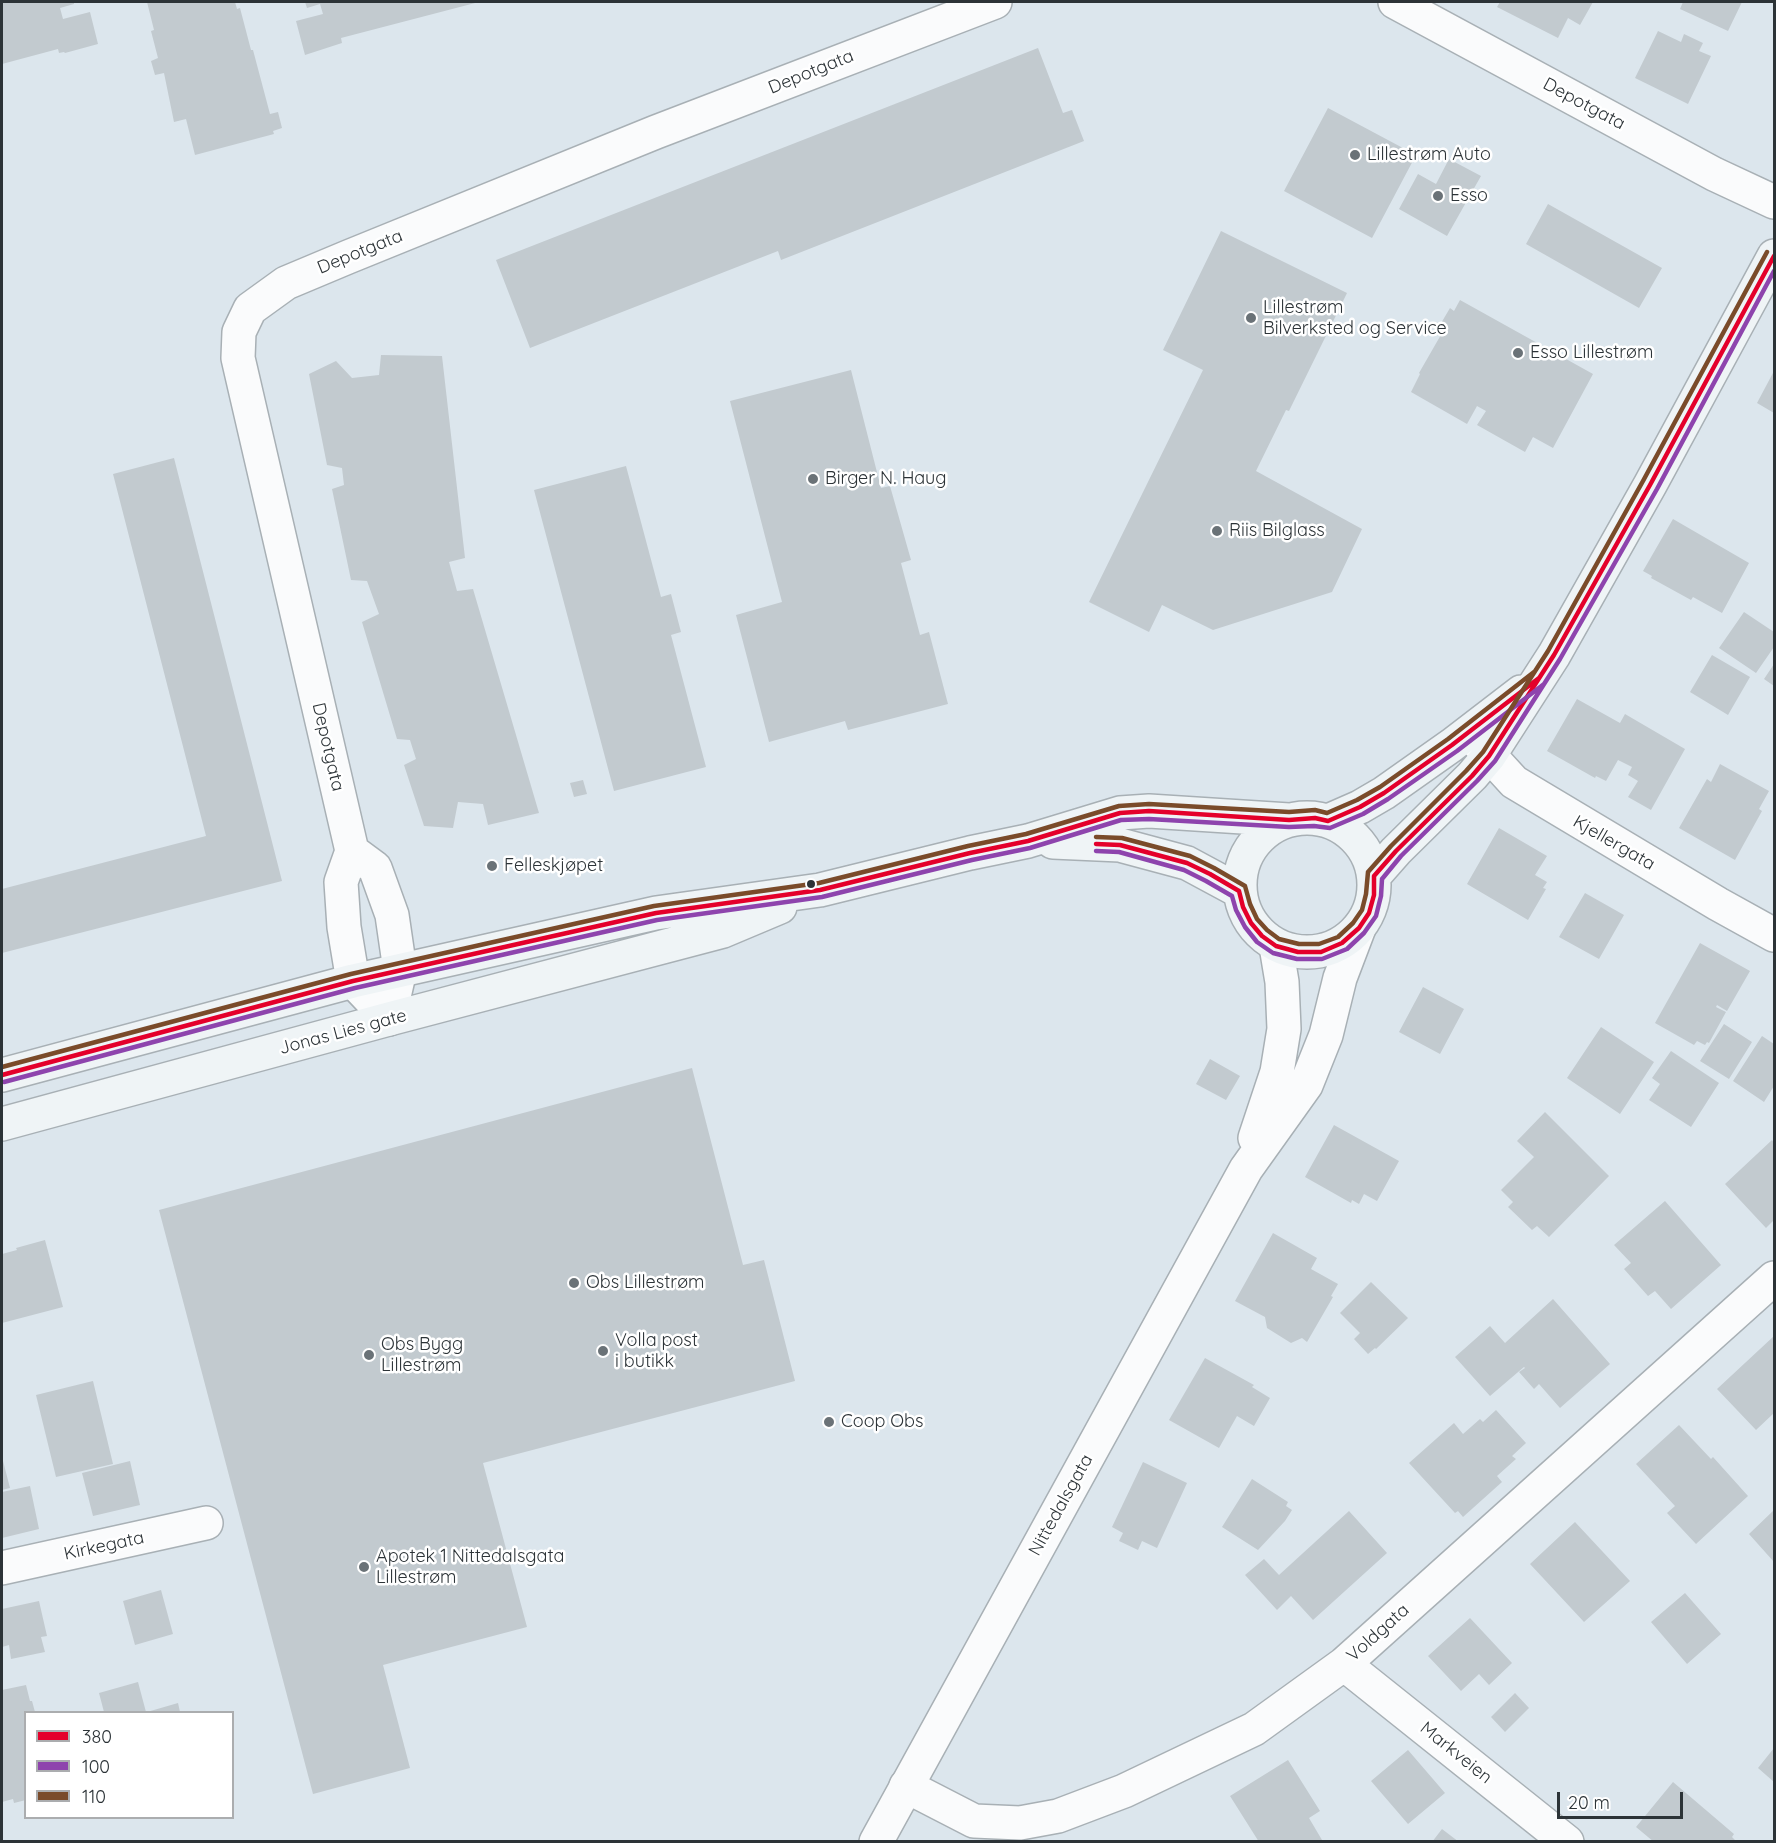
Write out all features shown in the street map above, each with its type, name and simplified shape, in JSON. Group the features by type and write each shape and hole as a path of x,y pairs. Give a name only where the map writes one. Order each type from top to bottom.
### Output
{"main road":[{"path":"1328,821 1360,807 1479,744 1539,678 1650,485 1774,256"},
{"path":"1374,876 1472,776 1479,744"},
{"name":"Jonas Lies gate","path":"2,1075 353,981 656,913 820,890 1028,841 1120,813 1149,811 1289,820"},
{"path":"1302,818 1328,821 1346,830 1359,842 1369,858 1374,876 1374,895 1369,913 1359,928 1342,943 1321,952 1298,952 1276,946 1262,936 1251,923 1243,907 1239,891 1240,872 1246,855 1257,839 1271,827 1302,818"},
{"name":"Jonas Lies gate","path":"1028,841 1120,845 1187,863 1239,891"},
{"name":"Jonas Lies gate","path":"2,1124 723,931 820,890"}],"street":[{"name":"Depotgata","path":"352,851 238,358 239,332 250,309 286,282 656,132 995,2"},
{"name":"Depotgata","path":"1395,2 1714,174 1774,202"},
{"name":"Kjellergata","path":"1479,744 1522,788 1774,935"},
{"path":"352,851 375,868 392,915 400,970 389,1019 353,981 344,927 341,882 352,851"},
{"name":"Nittedalsgata","path":"876,1842 1246,1169 1306,1085 1326,1035 1340,978 1359,928"},
{"name":"Nittedalsgata","path":"1246,1169 1277,1072 1284,1029 1282,982 1276,946"},
{"name":"Voldgata","path":"906,1786 974,1821 1020,1823 1058,1816 1124,1791 1254,1729 1344,1664 1774,1278"},
{"name":"Kirkegata","path":"2,1568 207,1523"},
{"name":"Markveien","path":"1344,1664 1567,1842"}],"building":[{"path":"2,2 74,2 74,4 60,8 63,19 90,12 98,44 65,53 59,53 58,49 2,64"},
{"path":"147,2 235,2 237,9 240,8 270,114 278,112 282,128 273,131 274,134 195,155 186,119 174,122 164,73 155,75 151,61 158,58"},
{"path":"305,2 479,2 341,38 342,43 305,55 296,21 323,14 320,4 307,8"},
{"path":"1500,2 1593,2 1580,25 1568,18 1558,38 1497,7"},
{"path":"1683,2 1742,2 1728,31 1680,9"},
{"path":"1658,31 1681,42 1684,34 1703,43 1699,51 1711,56 1688,104 1635,78"},
{"path":"1038,48 1063,113 1072,110 1084,141 781,260 778,251 530,348 496,260"},
{"path":"1328,108 1416,155 1372,238 1284,191"},
{"name":"Esso","path":"1449,159 1481,176 1447,236 1399,209 1418,174 1436,184"},
{"path":"1548,204 1662,268 1639,308 1526,244"},
{"path":"1221,231 1347,293 1289,411 1286,410 1256,471 1362,529 1332,592 1213,630 1162,605 1149,632 1089,602 1203,370 1163,350"},
{"path":"1460,300 1593,374 1553,448 1533,437 1525,452 1477,425 1486,411 1477,406 1467,424 1411,392 1442,333 1437,330 1450,308 1454,311"},
{"path":"381,355 442,356 465,558 449,562 457,591 473,589 539,813 488,825 483,804 458,802 453,828 424,826 404,765 416,759 410,740 397,739 362,622 379,614 367,581 351,580 332,489 344,485 342,468 327,465 309,374 336,361 352,378 379,375"},
{"path":"851,370 881,488 890,486 911,560 901,563 920,635 929,632 948,704 848,730 845,721 769,742 736,615 782,602 730,401"},
{"path":"1774,371 1774,413 1757,403"},
{"path":"174,458 282,881 2,953 2,889 206,836 113,474"},
{"path":"626,466 661,597 671,594 681,632 671,635 706,767 614,791 534,490"},
{"path":"1673,519 1749,563 1722,613 1693,597 1691,600 1651,578 1652,576 1643,571"},
{"path":"1744,612 1774,632 1774,647 1756,673 1719,648"},
{"path":"1712,655 1750,677 1728,715 1690,692"},
{"path":"1774,664 1774,686 1764,679"},
{"path":"1577,699 1620,723 1625,714 1685,749 1651,810 1628,797 1638,781 1628,775 1632,767 1618,760 1606,781 1596,776 1595,778 1547,751"},
{"path":"1720,764 1769,791 1759,809 1762,811 1735,860 1679,828 1707,779 1711,782"},
{"path":"583,780 587,794 574,797 570,783"},
{"path":"1499,828 1547,856 1535,875 1547,882 1543,888 1546,889 1528,920 1467,884"},
{"path":"1585,893 1624,915 1599,959 1559,937"},
{"path":"1700,943 1750,971 1727,1011 1717,1005 1716,1007 1726,1012 1709,1043 1705,1045 1697,1041 1694,1045 1655,1023"},
{"path":"1423,987 1464,1009 1440,1054 1399,1032"},
{"path":"1724,1024 1752,1042 1729,1079 1700,1061"},
{"path":"1601,1027 1654,1062 1620,1114 1567,1078"},
{"path":"1762,1036 1774,1044 1774,1086 1764,1102 1733,1081"},
{"path":"1671,1051 1719,1083 1691,1127 1649,1100 1660,1084 1652,1078"},
{"path":"1210,1059 1240,1076 1226,1100 1196,1084"},
{"path":"692,1068 743,1265 764,1260 795,1381 483,1463 527,1627 383,1665 410,1768 313,1794 159,1210"},
{"path":"1545,1112 1609,1176 1549,1237 1537,1226 1532,1230 1508,1207 1513,1202 1501,1190 1534,1157 1517,1141"},
{"path":"1334,1125 1399,1161 1377,1201 1364,1194 1359,1204 1352,1200 1351,1203 1305,1177"},
{"path":"1772,1140 1774,1143 1774,1220 1766,1228 1725,1184"},
{"path":"1665,1201 1721,1265 1671,1309 1655,1291 1648,1296 1624,1269 1631,1263 1614,1245"},
{"path":"1273,1233 1317,1258 1311,1269 1338,1284 1307,1342 1302,1338 1291,1343 1267,1328 1265,1317 1235,1301"},
{"path":"45,1240 63,1307 2,1323 2,1254"},
{"path":"1371,1282 1408,1318 1368,1354 1354,1339 1360,1333 1340,1313"},
{"path":"1553,1299 1610,1364 1560,1408 1539,1384 1534,1389 1519,1372 1524,1367 1490,1396 1455,1357 1490,1326 1505,1343"},
{"path":"1774,1336 1774,1413 1756,1430 1717,1389"},
{"path":"1205,1358 1254,1385 1252,1387 1270,1398 1254,1426 1237,1416 1219,1448 1169,1420"},
{"path":"93,1381 113,1464 56,1477 36,1395"},
{"path":"1496,1410 1526,1443 1512,1456 1516,1459 1497,1476 1502,1482 1463,1517 1458,1511 1455,1513 1409,1463 1454,1423 1463,1434 1480,1419 1483,1422"},
{"path":"1679,1425 1711,1459 1713,1457 1748,1496 1696,1544 1667,1513 1675,1506 1636,1464"},
{"path":"2,1457 10,1488 2,1490"},
{"path":"130,1461 140,1505 93,1516 82,1473"},
{"path":"1143,1462 1187,1483 1157,1548 1142,1541 1138,1550 1119,1541 1123,1533 1112,1527"},
{"path":"1252,1479 1288,1502 1286,1506 1292,1510 1258,1550 1222,1527"},
{"path":"30,1486 39,1529 2,1538 2,1492"},
{"path":"1774,1510 1774,1562 1749,1534"},
{"path":"1349,1511 1387,1553 1313,1620 1291,1596 1277,1610 1245,1575 1264,1559 1279,1575"},
{"path":"1575,1522 1630,1581 1584,1622 1530,1564"},
{"path":"161,1590 173,1634 135,1645 123,1601"},
{"path":"1685,1593 1721,1634 1687,1664 1651,1622"},
{"path":"39,1601 47,1636 41,1637 45,1652 11,1659 9,1645 2,1647 2,1609"},
{"path":"1470,1618 1512,1663 1489,1685 1479,1674 1461,1691 1428,1656"},
{"path":"138,1682 146,1711 104,1711 99,1693"},
{"path":"26,1685 35,1711 24,1711 24,1800 14,1803 13,1799 2,1802 2,1690"},
{"path":"1515,1693 1529,1708 1505,1732 1491,1717"},
{"path":"178,1703 180,1711 150,1711"},
{"path":"1774,1748 1774,1782 1758,1768"},
{"path":"1408,1750 1445,1793 1408,1824 1371,1781"},
{"path":"1288,1760 1320,1811 1309,1818 1322,1840 1319,1842 1259,1842 1230,1796"},
{"path":"1673,1782 1734,1834 1732,1837 1737,1842 1654,1842 1636,1827"},
{"path":"1442,1829 1459,1842 1432,1842"}],"transit line":[{"name":"110","path":"1096,837 1122,838 1190,856 1214,868 1245,886 1257,919 1279,939 1299,944 1319,944 1338,937 1353,923 1362,910 1368,872 1483,752 1548,651 1767,252"},
{"name":"380","path":"1096,844 1120,845 1187,863 1210,874 1239,891 1243,907 1251,923 1262,936 1276,946 1298,952 1321,952 1342,943 1359,928 1369,913 1374,895 1374,876 1489,756 1554,655 1650,485 1774,256"},
{"name":"100","path":"1096,851 1119,852 1184,870 1206,881 1232,896 1245,927 1257,942 1273,953 1297,959 1322,959 1347,949 1364,933 1376,916 1382,879 1401,856 1495,761 1560,659 1657,489 1774,271"},
{"name":"110","path":"2,1067 351,974 654,906 819,883 1026,834 1119,806 1149,804 1289,812 1315,810 1327,813 1380,787 1448,739 1534,672"},
{"name":"380","path":"2,1075 353,981 656,913 820,890 1028,841 1120,813 1149,811 1289,820 1315,818 1328,821 1384,793 1452,745 1539,678"},
{"name":"100","path":"4,1082 355,988 657,920 822,897 1030,848 1121,820 1149,819 1330,828 1363,814 1388,799 1457,751 1544,684"}],"place":[{"name":"Lillestrøm Auto","path":"1355,155"},
{"name":"Esso","path":"1438,196"},
{"name":"Lillestrøm Bilverksted og Service","path":"1251,318"},
{"name":"Esso Lillestrøm","path":"1518,353"},
{"name":"Birger N. Haug","path":"813,479"},
{"name":"Riis Bilglass","path":"1217,531"},
{"name":"Felleskjøpet","path":"492,866"},
{"name":"Obs Lillestrøm","path":"574,1283"},
{"name":"Volla post i butikk","path":"603,1351"},
{"name":"Obs Bygg Lillestrøm","path":"369,1355"},
{"name":"Coop Obs","path":"829,1422"},
{"name":"Apotek 1 Nittedalsgata Lillestrøm","path":"364,1567"}]}
